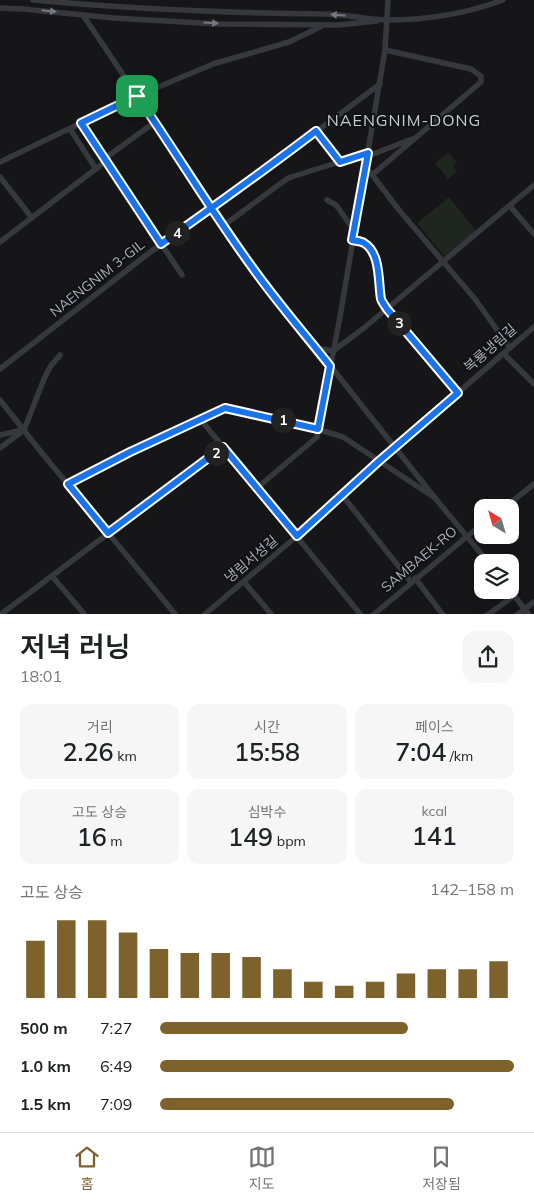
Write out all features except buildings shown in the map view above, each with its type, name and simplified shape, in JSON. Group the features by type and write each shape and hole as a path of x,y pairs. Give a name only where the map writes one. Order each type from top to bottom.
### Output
{"street":[{"path":"33,0 193,11 339,14 387,20"},
{"path":"257,488 317,436 380,84 385,50 388,0"},
{"path":"0,8 113,18 220,24 339,25 443,16 472,11 503,0"},
{"path":"83,15 252,268 482,554"},
{"path":"0,162 137,96 213,64 289,42 324,25"},
{"path":"372,175 481,82 481,76 471,69 385,50"},
{"name":"NAENGNIM 3-GIL","path":"0,369 161,244 380,84"},
{"path":"0,242 155,122"},
{"path":"81,123 182,275"},
{"path":"70,129 96,169"},
{"path":"316,131 340,162"},
{"path":"223,226 288,178 368,155 416,137"},
{"path":"366,167 475,299 510,348"},
{"path":"0,176 32,218"},
{"path":"316,348 333,351 387,309 534,185"},
{"path":"327,200 336,204 354,230"},
{"path":"510,206 534,234"},
{"path":"352,240 363,242 376,260 380,274 382,300 387,309 458,393"},
{"name":"복룡냉림길","path":"379,461 534,327"},
{"path":"504,354 534,384"},
{"path":"0,448 24,430 44,379 50,367 60,355"},
{"path":"0,400 176,614"},
{"path":"68,484 130,452 225,408 318,429 343,438 435,498"},
{"path":"201,420 361,614"},
{"path":"0,434 24,430"},
{"path":"0,614 223,447"},
{"name":"냉림서성길","path":"204,614 297,536 379,461"},
{"path":"414,472 422,489"},
{"path":"515,499 534,484"},
{"path":"342,495 443,614"},
{"name":"SAMBAEK-RO","path":"373,614 474,530"},
{"path":"52,576 86,614"},
{"path":"244,582 272,614"},
{"path":"487,614 510,599"},
{"path":"516,599 526,612"},
{"path":"517,614 526,612 534,602"}],"shaded area":[{"path":"448,152 457,162 453,166 457,171 448,179 435,163"},
{"path":"449,197 476,231 445,257 417,223"}],"district":[{"name":"NAENGNIM-DONG","path":"404,120"}],"route":[{"path":"137,96 81,123 161,244 212,208 230,196 316,131 340,162 368,153 352,240 363,242 376,260 380,274 382,300 387,309 458,393 379,461 297,536 223,447 108,533 68,484 130,452 225,408 318,429 330,366 252,268 223,226 212,208 188,173 161,130 137,96"}]}
